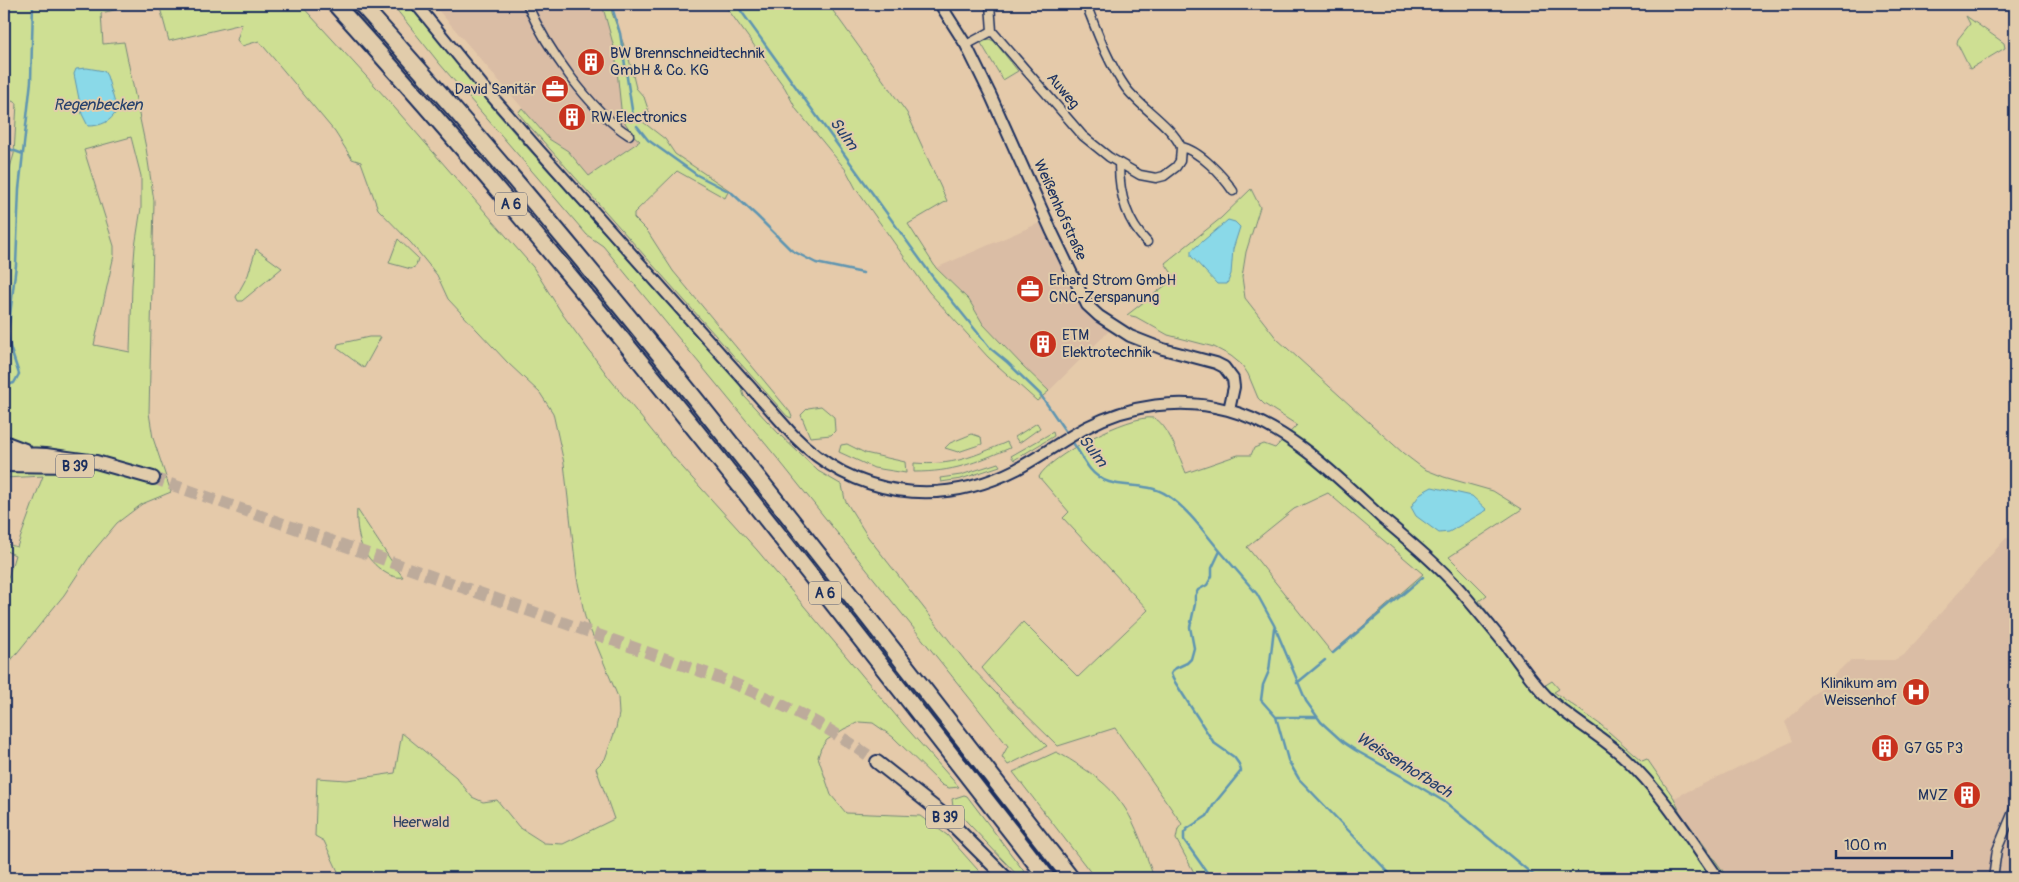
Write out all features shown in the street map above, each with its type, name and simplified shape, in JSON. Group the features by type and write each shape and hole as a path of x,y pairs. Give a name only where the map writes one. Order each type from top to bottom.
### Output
{"highway":[{"name":"A 6","path":"335,4 519,213 603,314 711,448 1047,878"},
{"name":"A 6","path":"360,4 528,195 714,421 1071,878"}],"main road":[{"path":"4,442 46,455"},
{"name":"B 39","path":"4,453 46,455 96,462 149,477 74,466 4,465"},
{"name":"B 39","path":"877,762 939,811 1006,878"}],"street":[{"path":"416,4 482,85 537,148 777,417 820,459 853,478 871,484 904,491 934,492 961,489 998,478 1115,414 1144,406 1178,403 1229,410 1263,424 1294,442 1434,563 1480,613 1533,681 1549,698 1617,751 1642,775 1664,801 1718,878"},
{"path":"528,4 543,36 569,75 602,113 618,128 629,135"},
{"name":"Weißenhofstraße","path":"940,4 966,45 991,96 1087,305 1099,316 1130,336 1163,349 1216,363 1224,367 1233,379 1234,387 1229,410"},
{"path":"966,45 992,31 990,4"},
{"path":"1086,4 1099,36 1126,88 1173,136 1181,147 1191,150 1202,159 1224,178 1233,191"},
{"name":"Auweg","path":"992,31 1083,136 1119,164 1149,178 1164,176 1176,167 1180,161 1181,147"},
{"path":"1119,164 1119,183 1122,200 1130,219 1147,242"},
{"path":"1993,878 1997,850 2015,807"}],"shaded area":[{"path":"433,4 602,4 616,52 633,135 640,140 589,176 568,151 549,139"},
{"path":"1044,221 1086,307 1109,331 1049,391 983,324 969,300 936,268"},
{"name":"Klinikum am Weissenhof","path":"2006,538 2015,540 2015,878 1728,878 1680,812 1674,798 1793,741 1785,722 1847,663 1855,660 1894,660 1904,655"}],"green space":[{"path":"4,4 141,4 101,13 103,44 124,42 146,148 154,201 149,413 153,438 171,492 142,504 117,523 91,554 64,595 4,669 4,591 15,555 4,550 4,537 8,539 7,544 17,547 43,476 4,478 4,207 8,174 14,154 17,103 4,98","holes":["131,137 141,176 141,208 132,285 130,352 94,345 114,255 114,246 84,150"]},
{"name":"Heerwald","path":"159,4 300,4 387,99 533,267 563,315 610,379 674,458 757,550 903,724 959,787 949,788 942,785 893,737 873,723 859,722 827,740 821,748 818,757 831,795 846,813 920,816 947,835 985,878 341,878 324,841 315,836 317,778 347,780 395,773 402,733 456,777 472,797 483,802 497,800 519,827 544,843 563,844 614,819 596,768 605,759 616,728 619,714 618,697 585,617 577,578 564,463 553,413 540,393 508,363 448,299 437,275 411,243 378,209 361,162 352,159 335,132 259,41 242,46 237,40 242,24 169,41"},
{"path":"392,4 409,4 524,144 740,383 744,396 779,434 818,471 842,485 845,500 868,537 967,663 1047,746 1008,765 1002,757 1008,746 782,464 603,246 587,235 439,63"},
{"path":"602,4 611,4 612,13 629,59 636,88 644,97 650,115 643,122 665,139 675,154 729,190 725,198 677,171 634,213 634,218 648,232 673,271 790,412 791,418 787,416 518,113 522,108 549,139 568,151 589,176 640,141 633,135 622,118 615,51"},
{"path":"724,4 828,4 907,113 947,201 908,224 936,268 969,300 983,324 1049,391 1037,401 988,357 929,292 856,189 846,170 796,109 785,88"},
{"path":"1966,16 2004,43 2005,48 1970,69 1957,43 1970,24"},
{"path":"989,39 994,41 1018,71 1003,80 981,43"},
{"path":"1251,189 1260,207 1246,252 1242,277 1245,298 1277,339 1403,453 1424,469 1444,477 1493,491 1522,509 1449,557 1487,595 1479,601 1544,686 1552,681 1559,689 1554,692 1601,725 1642,761 1647,759 1674,798 1680,812 1728,878 1197,878 1176,839 1178,829 1182,824 1115,728 1058,746 997,686 982,668 1023,622 1078,677 1148,610 1063,518 1069,512 1039,477 1057,459 1073,448 1109,430 1127,423 1153,418 1163,426 1168,434 1186,473 1238,455 1251,455 1254,448 1264,444 1275,448 1297,425 1264,404 1258,398 1248,374 1242,365 1231,356 1214,347 1168,335 1136,317 1127,315 1175,278 1165,263 1221,218","holes":["1328,493 1423,574 1332,653 1247,547 1294,509"]},
{"path":"398,239 418,258 416,266 411,269 389,263"},
{"path":"256,249 282,268 242,301 238,301 236,297 248,275"},
{"path":"369,337 381,337 364,368 337,348 338,344"},
{"path":"821,406 834,417 835,431 831,435 810,437 801,415 808,408"},
{"path":"1037,423 1040,428 1019,443 1015,437"},
{"path":"1053,432 1054,436 1014,460 1011,456"},
{"path":"972,434 981,437 982,444 958,452 945,448 950,443"},
{"path":"1007,442 1010,448 974,462 941,470 914,472 914,463 951,462"},
{"path":"847,444 865,453 905,462 906,473 874,468 839,452 841,445"},
{"path":"998,463 1000,466 961,479 941,482 940,478 961,475"},
{"path":"357,509 403,577 397,577 384,572 367,556 359,536"},
{"path":"1056,752 1099,779 1121,803 1136,829 1154,878 1095,878 1013,772"},
{"path":"964,795 967,796 1029,878 1020,878 953,807 952,799"}],"water":[{"name":"Regenbecken","path":"87,68 104,71 117,110 109,120 93,126 88,126 82,114 74,74 76,69"},
{"path":"1228,220 1235,222 1240,227 1233,249 1231,274 1227,284 1217,284 1191,256 1191,251"},
{"path":"1432,487 1472,496 1487,510 1449,532 1439,533 1416,516 1411,507 1421,493"}],"waterway":[{"path":"4,386 14,383 19,374 10,347 8,332 16,265 19,189 31,81 33,4"},
{"path":"611,4 620,33 633,116"},
{"name":"Sulm","path":"736,4 932,276 990,348 1040,394 1068,435"},
{"path":"637,126 648,140 697,175 732,193 791,250 816,263 863,273"},
{"path":"4,147 23,154"},
{"name":"Sulm","path":"1071,440 1090,469 1098,477 1116,484 1147,487 1167,495 1182,507 1220,551 1212,568 1212,576 1207,585 1198,590 1195,596 1190,627 1194,648 1191,659 1174,669 1171,674 1214,743 1234,757 1241,771 1214,804 1207,816 1184,833 1184,840 1211,878"},
{"name":"Weissenhofbach","path":"1220,551 1257,594 1274,625 1306,701 1321,722 1355,750 1445,802 1537,878"},
{"path":"1333,653 1423,577"},
{"path":"1274,628 1269,671 1263,685 1261,700 1276,717 1288,760 1299,779 1394,878"},
{"path":"1297,683 1325,660"},
{"path":"1276,717 1317,717"}],"tunnel":[{"path":"153,478 720,678 821,725 877,762"}],"place":[{"name":"BW Brennschneidtechnik GmbH & Co. KG","path":"591,62"},
{"name":"David Sanitär","path":"555,89"},
{"name":"RW Electronics","path":"572,117"},
{"name":"Erhard Strom GmbH CNC-Zerspanung","path":"1030,289"},
{"name":"ETM Elektrotechnik","path":"1043,344"},
{"name":"Klinikum am Weissenhof","path":"1916,692"},
{"name":"G7 G5 P3","path":"1885,748"},
{"name":"MVZ","path":"1967,795"}]}
